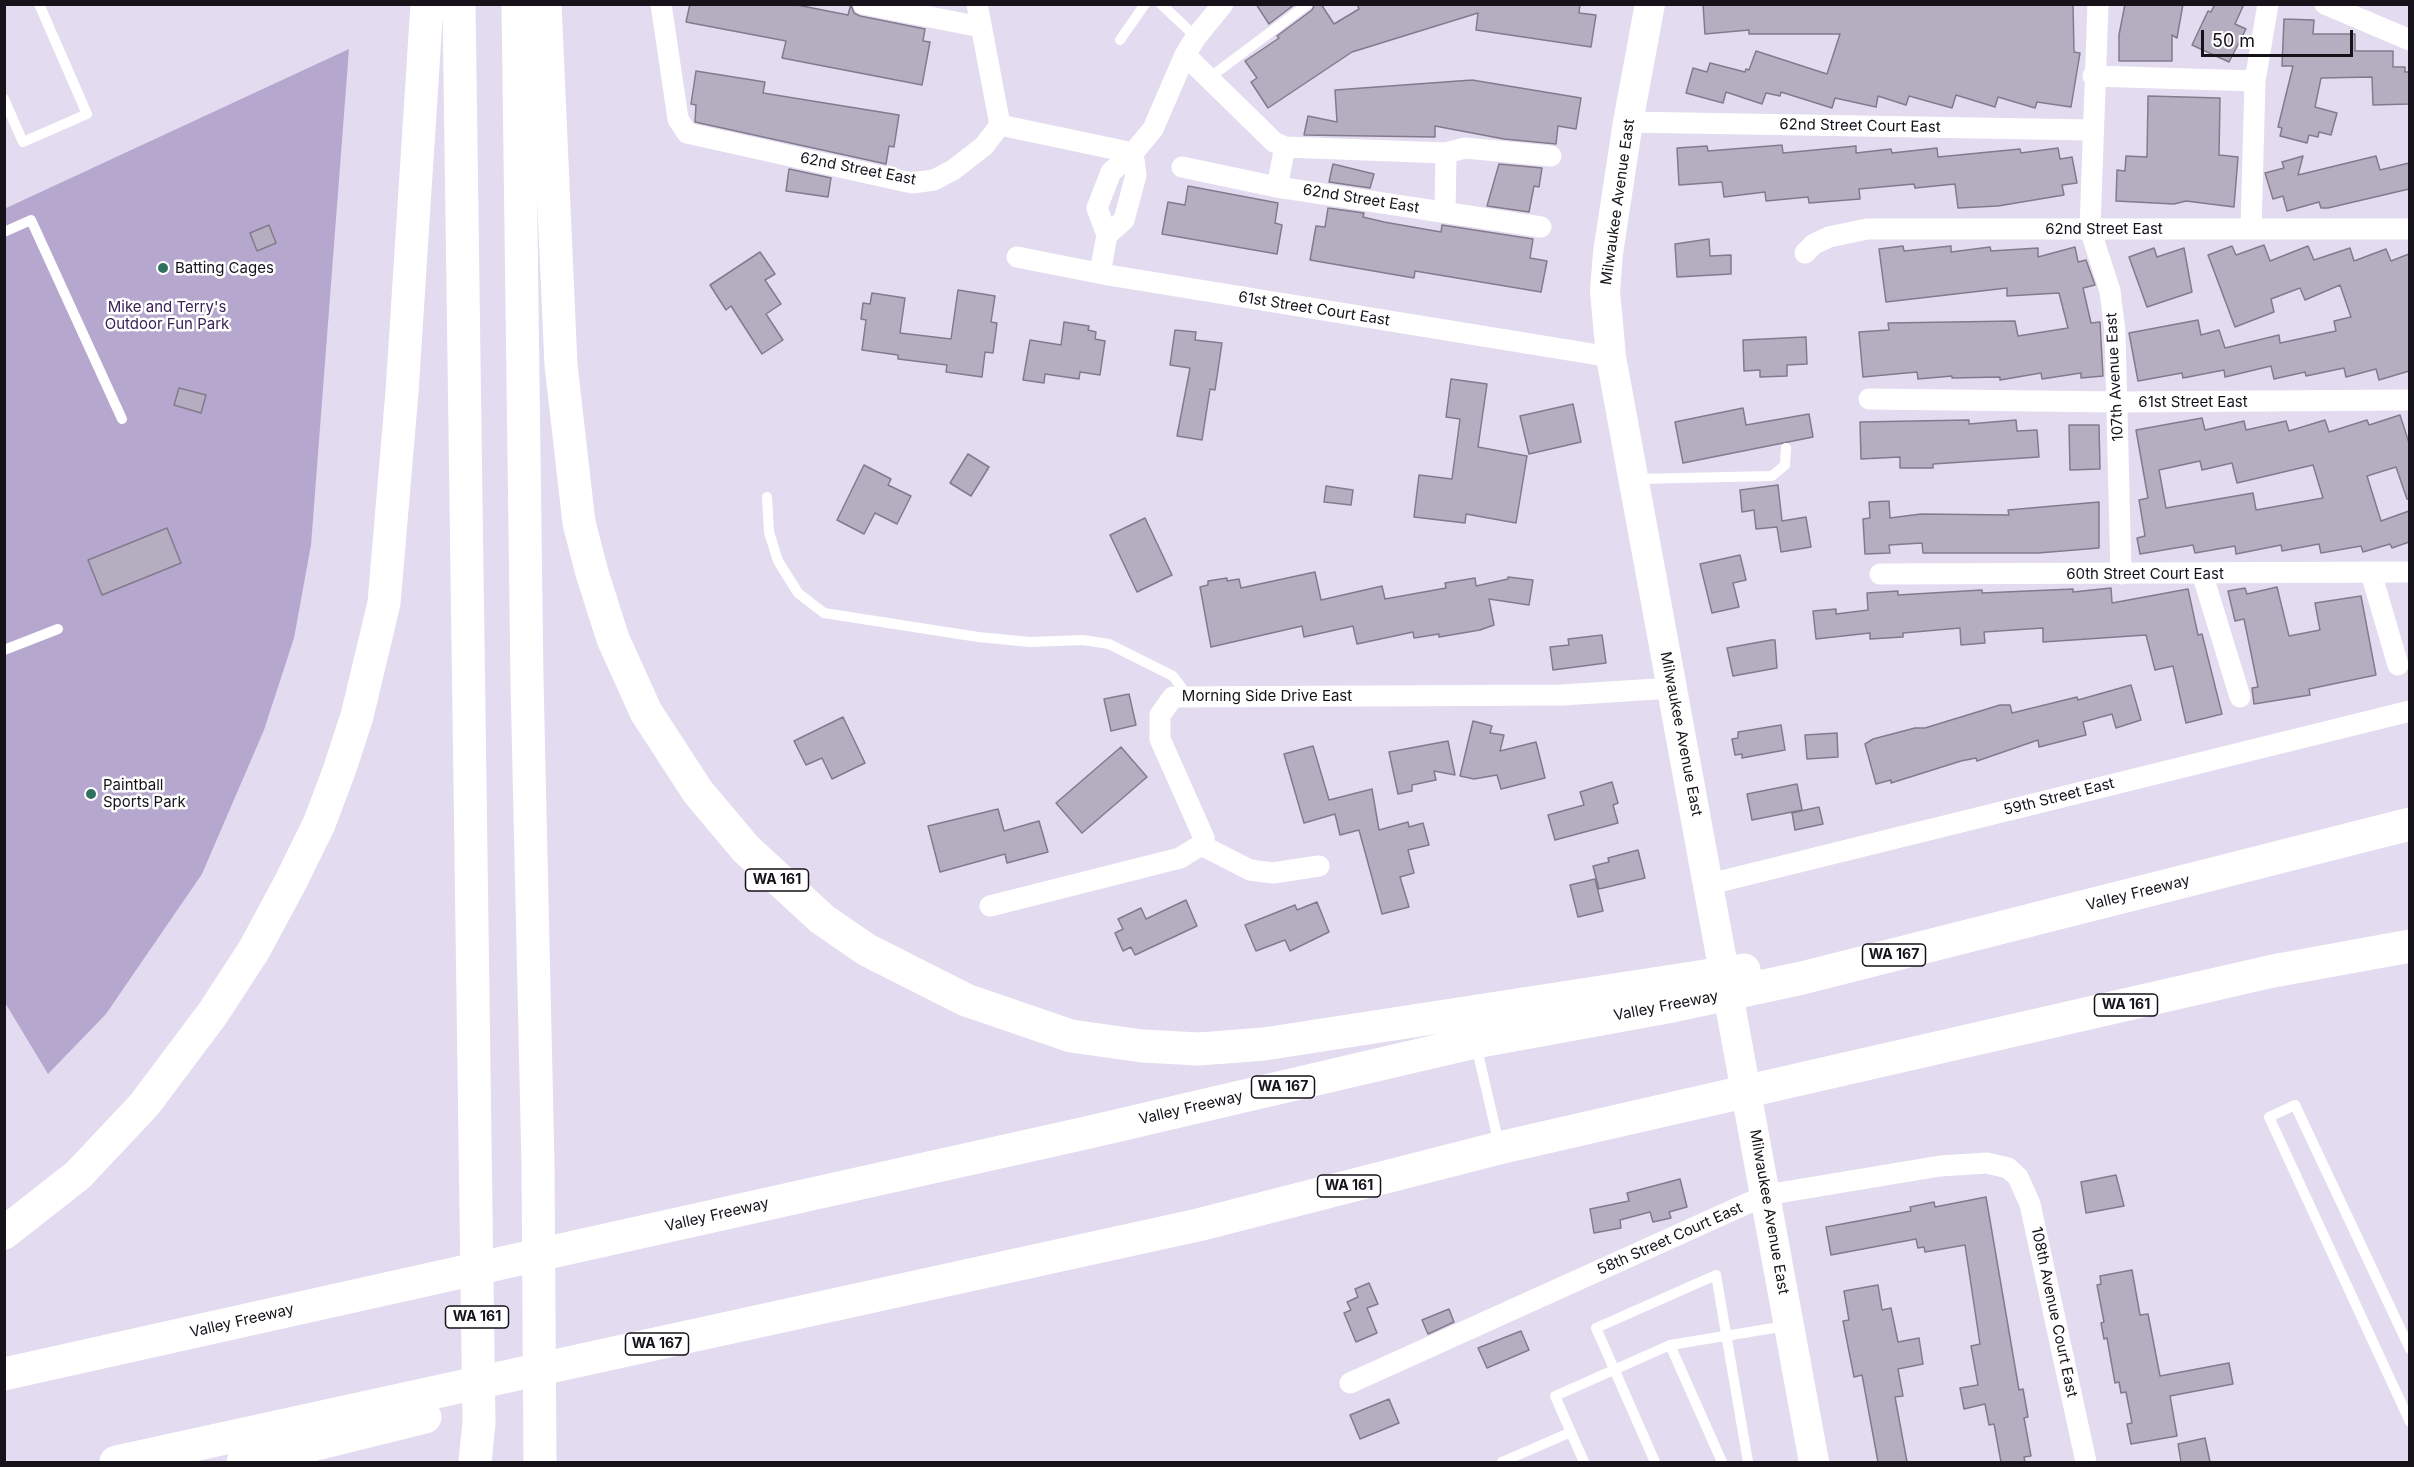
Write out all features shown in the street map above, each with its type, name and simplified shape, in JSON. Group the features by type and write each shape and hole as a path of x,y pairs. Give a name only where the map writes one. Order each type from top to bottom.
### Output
{"highway":[{"path":"4,1233 29,1216 85,1167 144,1105 213,1013 254,950 290,883 319,824 339,771 360,705 384,603 402,392 427,4"},
{"name":"WA 161","path":"459,4 479,1423 475,1462"},
{"path":"518,4 529,798 538,1164 540,1462"},
{"name":"WA 161","path":"544,4 561,365 577,512 586,551 613,639 646,712 698,792 746,849 782,885 822,919 867,950 966,1000 1071,1036 1143,1046 1199,1049 1264,1044 1665,994"},
{"name":"Valley Freeway","path":"4,1374 1079,1134 1475,1042 1665,994 1798,970 1986,931 2409,825"},
{"name":"WA 161","path":"243,1462 735,1339 906,1293 1198,1225 1499,1148 2273,971 2409,946"},
{"name":"WA 167","path":"116,1462 1198,1225"}],"street":[{"name":"62nd Street East","path":"660,4 678,119 687,133 912,183 934,180 953,170 984,146 1000,125"},
{"path":"863,4 981,27"},
{"path":"977,4 1000,125 1133,153"},
{"path":"1133,153 1153,129 1185,56 1196,37 1223,4"},
{"name":"Milwaukee Avenue East","path":"1650,4 1628,122 1608,253 1605,291 1611,357 1710,884 1814,1462"},
{"name":"107th Avenue East","path":"2098,4 2093,76 2090,229 2110,291 2115,332 2121,574"},
{"path":"2251,229 2255,81 2268,4"},
{"path":"2325,4 2409,39"},
{"path":"1185,56 1274,142 1285,147 1446,153 1464,148 1551,156"},
{"path":"2093,76 2255,81"},
{"name":"62nd Street Court East","path":"1628,122 2092,130"},
{"path":"1276,187 1285,147"},
{"path":"1100,273 1107,235 1124,220 1118,191 1137,175 1133,153"},
{"path":"1445,212 1446,153"},
{"name":"62nd Street East","path":"1182,167 1276,187 1541,227"},
{"name":"62nd Street East","path":"1805,253 1814,244 1829,237 1867,229 2409,229"},
{"name":"61st Street Court East","path":"1017,257 1100,273 1611,357"},
{"name":"61st Street East","path":"1869,399 2118,402 2409,400"},
{"name":"60th Street Court East","path":"1880,574 2409,572"},
{"path":"2202,573 2240,697"},
{"path":"2371,573 2398,665"},
{"name":"Morning Side Drive East","path":"1200,845 1204,838 1160,739 1160,715 1165,705 1173,697 1562,695 1672,688"},
{"name":"59th Street East","path":"1710,884 2409,711"},
{"path":"990,906 1180,858 1200,845 1250,870 1273,873 1319,866"},
{"name":"58th Street Court East","path":"1350,1383 1766,1195 1940,1166 1987,1163 2008,1168"},
{"name":"108th Avenue Court East","path":"2008,1168 2018,1177 2030,1204 2086,1462"}],"lane":[{"path":"4,99 23,142 87,114 39,4"},
{"path":"1120,40 1145,4"},
{"path":"1161,4 1196,37"},
{"path":"1209,78 1308,4"},
{"path":"4,232 32,220 122,419"},
{"path":"1633,479 1772,476 1785,465 1786,448"},
{"path":"767,497 770,532 778,561 798,593 824,613 978,638 1030,642 1083,640 1109,644 1173,676 1188,696"},
{"path":"4,650 58,629"},
{"path":"1475,1042 1499,1148"},
{"path":"2409,1349 2295,1105 2269,1117 2409,1422"},
{"path":"1655,1462 1596,1328 1716,1275 1748,1462"},
{"path":"1584,1462 1555,1396 1670,1345 1790,1326"},
{"path":"1670,1345 1722,1462"},
{"path":"1502,1462 1570,1432"}],"green space":[{"name":"Mike and Terry's Outdoor Fun Park","path":"349,49 311,545 294,638 264,730 202,874 106,1014 48,1074 4,1001 4,209"}],"building":[{"path":"690,4 792,4 848,15 851,4 854,13 860,16 925,29 923,41 930,42 922,85 782,58 786,41 686,22"},
{"path":"1256,4 1295,4 1269,24"},
{"path":"1315,4 1321,4 1334,24 1359,9 1357,4 1580,4 1579,13 1596,15 1591,47 1476,30 1478,13 1352,52 1268,108 1251,82 1257,78 1245,61 1279,38 1277,36 1312,10"},
{"path":"1703,4 2073,4 2074,52 2080,53 2071,107 2037,102 2035,108 1998,97 1995,107 1956,95 1952,108 1909,96 1906,105 1878,96 1876,107 1835,98 1832,108 1781,92 1780,96 1766,93 1762,104 1726,92 1723,103 1686,93 1693,68 1707,72 1710,63 1745,72 1746,69 1749,70 1756,51 1827,74 1840,34 1749,34 1749,30 1705,34"},
{"path":"2125,4 2183,4 2177,38 2172,35 2172,61 2119,61 2119,35"},
{"path":"2215,4 2244,4 2235,24 2246,29 2229,62 2192,45 2208,11 2211,12"},
{"path":"2284,19 2314,20 2313,34 2355,34 2355,51 2393,51 2393,67 2405,67 2405,72 2409,72 2409,104 2373,105 2372,77 2321,78 2315,107 2337,113 2331,135 2319,132 2318,137 2309,135 2307,143 2280,136 2282,128 2278,127 2293,66 2282,66"},
{"path":"696,71 765,82 763,93 899,115 894,147 889,146 886,164 695,122 696,105 691,104"},
{"path":"1472,80 1581,98 1576,129 1558,126 1556,144 1504,139 1435,126 1435,137 1304,135 1308,116 1337,122 1335,90"},
{"path":"2148,96 2220,98 2219,155 2238,157 2234,207 2186,201 2174,204 2116,201 2117,170 2125,171 2126,156 2147,157"},
{"path":"1782,145 1783,153 1856,146 1856,153 1891,149 1892,153 1937,148 1938,157 2020,149 2021,153 2058,148 2060,159 2072,157 2077,183 2062,185 2064,195 1998,206 1958,208 1955,184 1915,188 1914,184 1859,189 1860,199 1809,203 1808,197 1766,201 1765,192 1724,197 1722,182 1679,185 1677,148 1707,146 1708,151"},
{"path":"2303,156 2298,175 2376,156 2380,170 2409,163 2409,189 2328,208 2321,208 2319,202 2287,211 2283,196 2273,199 2265,173 2284,168 2282,162"},
{"path":"1333,164 1374,174 1370,188 1329,182"},
{"path":"1499,164 1542,168 1539,187 1534,186 1529,212 1487,206"},
{"path":"789,169 831,178 828,197 786,191"},
{"path":"1188,186 1278,203 1275,223 1282,225 1277,254 1162,234 1168,202 1185,205"},
{"path":"1328,208 1364,213 1363,217 1441,232 1442,225 1533,239 1530,258 1547,261 1541,292 1415,271 1414,278 1310,260 1316,226 1325,227"},
{"path":"269,225 276,243 257,251 250,233"},
{"path":"1709,239 1710,256 1731,255 1731,274 1677,277 1675,244"},
{"path":"2264,245 2270,261 2308,246 2314,260 2350,248 2354,261 2386,249 2391,261 2409,254 2409,371 2379,380 2376,369 2346,377 2344,368 2306,376 2305,372 2274,379 2271,366 2225,377 2224,370 2183,378 2182,373 2138,381 2129,333 2198,320 2201,335 2219,330 2225,348 2279,335 2280,343 2336,331 2334,321 2351,317 2340,285 2305,300 2300,288 2271,299 2274,312 2235,327 2208,255 2232,246 2236,255"},
{"path":"1903,246 1904,251 1951,246 1951,252 1990,247 1991,251 2038,248 2038,257 2075,247 2078,262 2086,260 2095,285 2083,288 2091,323 2100,322 2103,376 2081,378 2081,373 2042,379 2041,373 2000,380 2000,377 1952,378 1952,376 1918,379 1917,372 1863,377 1859,332 1889,330 1888,323 2015,321 2018,336 2068,328 2059,293 2007,296 2007,288 1886,302 1879,249"},
{"path":"2154,248 2157,257 2184,248 2192,292 2147,307 2129,257"},
{"path":"760,252 775,274 765,280 781,304 766,314 783,340 762,354 731,306 726,310 710,285"},
{"path":"958,290 995,296 991,322 997,323 993,353 985,352 982,377 946,372 947,365 898,359 898,355 862,350 866,320 861,319 863,303 870,304 872,293 905,298 900,333 951,339"},
{"path":"1064,322 1089,326 1088,330 1096,332 1095,339 1105,341 1100,375 1080,372 1079,379 1045,374 1044,383 1023,380 1030,340 1061,345"},
{"path":"1175,330 1196,332 1195,340 1222,343 1215,390 1210,389 1202,440 1177,436 1190,368 1170,365"},
{"path":"1806,337 1807,364 1787,365 1787,376 1760,377 1760,370 1744,371 1743,340"},
{"path":"1451,379 1487,384 1478,447 1527,456 1516,523 1466,514 1465,523 1414,517 1419,475 1452,479 1460,419 1446,417"},
{"path":"179,388 206,395 201,413 174,405"},
{"path":"1573,404 1581,442 1529,454 1520,416"},
{"path":"1743,408 1746,425 1809,414 1813,437 1683,463 1675,422"},
{"path":"2400,415 2409,443 2409,499 2407,499 2396,467 2367,476 2381,521 2409,511 2409,542 2392,548 2390,544 2363,552 2361,546 2321,553 2319,544 2282,551 2281,545 2236,554 2235,546 2195,553 2193,545 2140,554 2137,538 2145,536 2139,500 2148,498 2136,430 2202,418 2205,430 2244,421 2246,430 2286,421 2289,431 2325,420 2329,432 2367,420 2369,425","holes":["2200,461 2202,470 2232,463 2237,483 2313,465 2323,498 2256,510 2253,493 2166,508 2159,470"]},
{"path":"1969,420 1969,424 2016,420 2017,431 2037,430 2039,457 1933,464 1933,468 1900,468 1900,457 1861,459 1860,422"},
{"path":"2069,425 2099,425 2100,469 2070,470"},
{"path":"968,454 989,467 971,496 950,483"},
{"path":"864,465 891,479 888,485 911,496 897,524 875,513 864,534 837,520"},
{"path":"1778,485 1782,521 1806,517 1811,547 1781,552 1777,527 1756,529 1754,510 1742,512 1740,490"},
{"path":"1326,486 1353,490 1351,505 1324,502"},
{"path":"1889,501 1890,518 1921,514 2009,515 2008,510 2099,502 2099,548 2038,553 1923,553 1922,543 1889,545 1890,553 1865,554 1863,519 1870,518 1869,502"},
{"path":"1145,518 1172,575 1137,592 1110,535"},
{"path":"167,528 181,563 102,595 88,560"},
{"path":"1740,555 1746,580 1733,583 1739,607 1712,613 1700,564"},
{"path":"1315,572 1321,600 1382,586 1385,599 1446,588 1445,583 1475,578 1476,586 1508,579 1508,577 1533,580 1529,605 1489,599 1494,625 1480,630 1439,637 1439,634 1414,638 1413,632 1357,644 1353,626 1304,637 1302,626 1211,647 1200,587 1208,585 1208,581 1239,579 1241,588"},
{"path":"2277,587 2289,636 2320,630 2315,603 2361,596 2376,675 2309,689 2310,695 2254,704 2252,688 2258,687 2244,619 2235,621 2228,591 2245,588 2247,594"},
{"path":"2111,588 2112,603 2188,589 2198,635 2202,634 2222,714 2186,723 2173,666 2155,670 2146,635 2043,642 2043,628 1984,632 1985,643 1961,645 1960,628 1903,633 1903,637 1870,639 1870,633 1816,639 1813,611 1836,609 1836,614 1868,610 1867,593 1898,591 1898,595 1982,590 1982,593 2073,589 2073,592"},
{"path":"1602,635 1606,663 1553,670 1550,647 1569,645 1568,639"},
{"path":"1775,640 1777,668 1733,676 1727,648"},
{"path":"2131,685 2141,720 2116,728 2112,714 2083,722 2086,735 2039,747 2038,740 1977,761 1976,758 1961,761 1891,783 1891,780 1876,784 1865,744 1873,739 1915,728 1925,728 2000,705 2010,705 2012,713 2077,697 2078,700"},
{"path":"1129,694 1136,725 1111,731 1104,699"},
{"path":"843,717 865,763 832,779 822,758 806,765 794,741"},
{"path":"1473,721 1492,726 1490,733 1504,735 1500,751 1536,742 1545,778 1501,789 1497,775 1474,779 1460,776"},
{"path":"1781,725 1785,750 1742,758 1742,754 1735,755 1732,739 1738,738 1738,732"},
{"path":"1837,733 1838,757 1807,759 1805,735"},
{"path":"1448,741 1455,775 1434,771 1436,780 1412,785 1412,791 1398,794 1389,752"},
{"path":"1313,746 1329,800 1372,789 1379,830 1408,822 1409,827 1423,823 1429,845 1408,850 1414,873 1400,877 1409,907 1382,914 1359,830 1340,835 1335,814 1304,823 1284,754"},
{"path":"1121,747 1147,777 1082,833 1056,803"},
{"path":"1612,782 1618,803 1613,805 1618,823 1555,840 1548,815 1584,805 1580,792"},
{"path":"1797,784 1802,810 1752,820 1747,794"},
{"path":"1819,807 1823,824 1795,830 1792,813"},
{"path":"998,809 1004,831 1039,821 1048,852 1007,863 1005,854 940,872 928,826"},
{"path":"1638,850 1645,878 1599,889 1593,866 1609,862 1608,858"},
{"path":"1595,879 1603,911 1578,917 1570,885"},
{"path":"1186,900 1197,926 1135,955 1131,947 1123,951 1115,933 1123,929 1118,919 1141,908 1146,919"},
{"path":"1317,902 1329,932 1290,951 1285,940 1256,951 1245,925 1295,905 1297,910"},
{"path":"2116,1175 2124,1206 2086,1213 2081,1182"},
{"path":"1680,1179 1687,1207 1669,1212 1671,1218 1653,1222 1650,1212 1620,1220 1621,1228 1594,1233 1590,1209 1629,1201 1627,1193"},
{"path":"1986,1197 2019,1390 2023,1389 2028,1417 2024,1418 2031,1456 2024,1457 2025,1462 2001,1462 1994,1424 1989,1425 1985,1404 1964,1409 1960,1388 1978,1385 1971,1346 1980,1344 1965,1245 1925,1252 1924,1247 1918,1248 1916,1239 1831,1255 1826,1227 1911,1211 1910,1207 1934,1202 1935,1207"},
{"path":"2132,1270 2140,1315 2148,1314 2160,1376 2229,1363 2233,1384 2170,1396 2177,1436 2131,1444 2127,1424 2132,1423 2126,1392 2121,1393 2119,1382 2115,1383 2107,1338 2104,1339 2101,1323 2104,1322 2097,1285 2101,1284 2100,1276"},
{"path":"1369,1283 1378,1304 1367,1308 1377,1333 1356,1342 1344,1313 1351,1310 1347,1302 1358,1297 1355,1289"},
{"path":"1878,1285 1882,1310 1891,1308 1898,1342 1919,1338 1923,1364 1898,1369 1903,1396 1895,1397 1907,1462 1878,1462 1862,1375 1854,1377 1843,1321 1849,1320 1844,1291"},
{"path":"1449,1309 1454,1322 1428,1334 1422,1320"},
{"path":"1521,1331 1529,1350 1487,1368 1478,1348"},
{"path":"1389,1399 1399,1423 1360,1439 1350,1415"},
{"path":"2205,1438 2210,1462 2181,1462 2178,1444"}],"place":[{"name":"Batting Cages","path":"163,268"},
{"name":"Paintball Sports Park","path":"91,794"}]}
